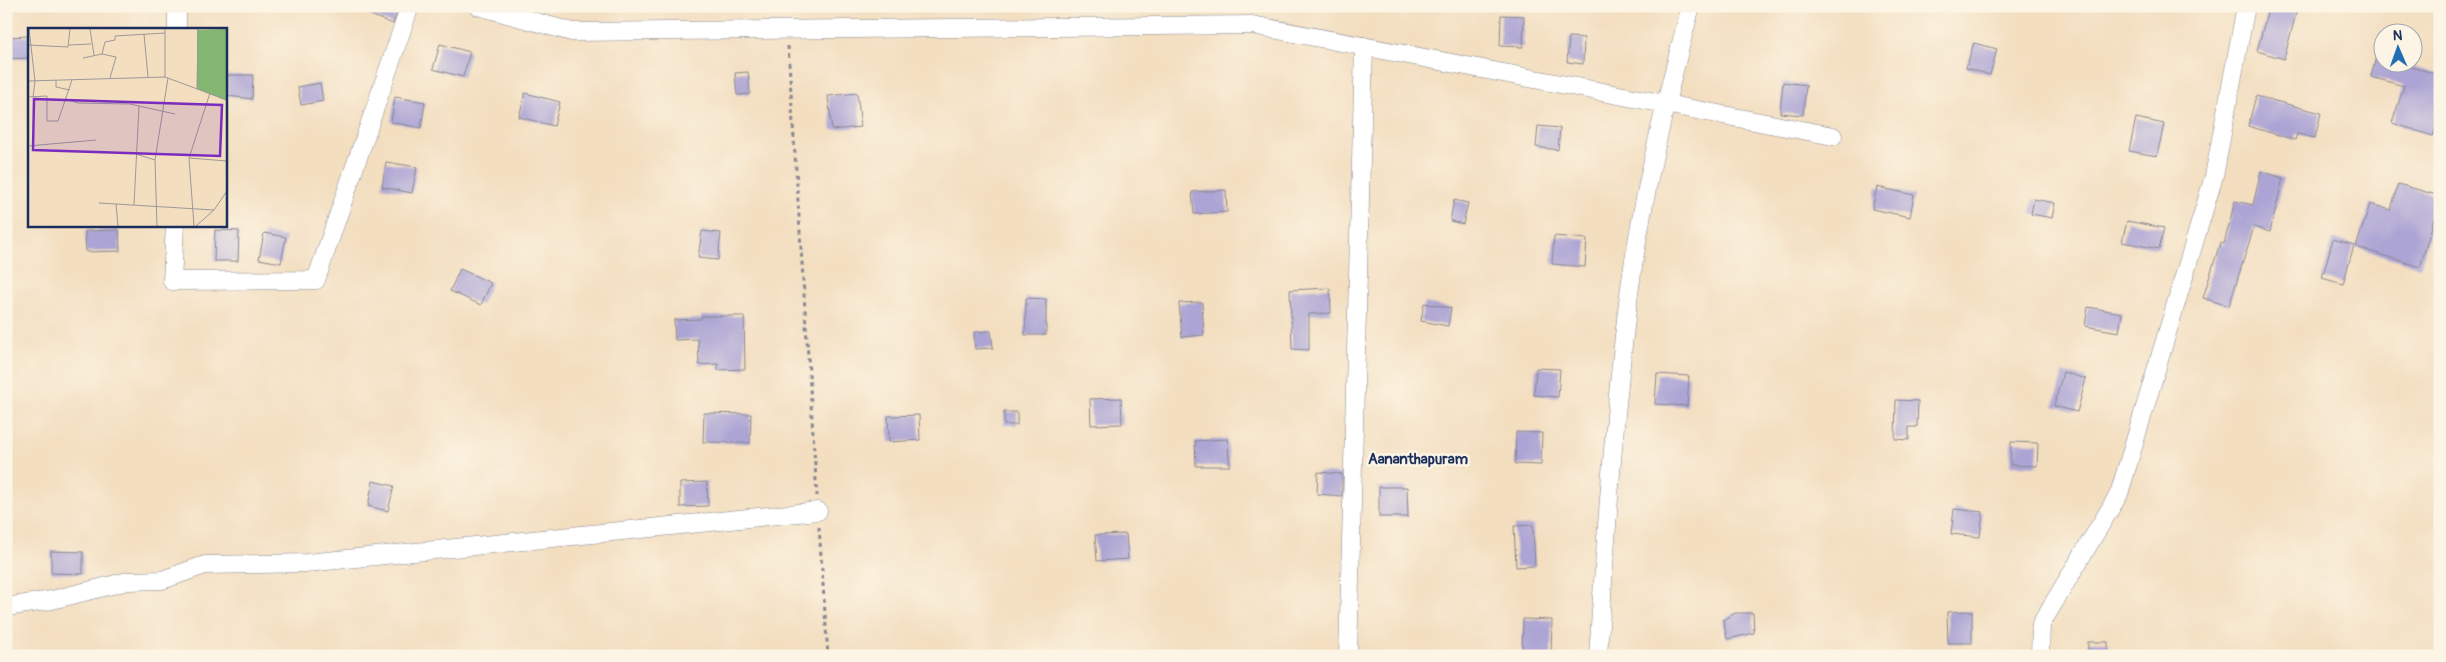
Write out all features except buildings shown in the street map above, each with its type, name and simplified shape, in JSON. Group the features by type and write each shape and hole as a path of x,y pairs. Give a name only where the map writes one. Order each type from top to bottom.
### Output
{"street":[{"path":"177,6 177,28"},
{"path":"175,226 172,280 316,280 410,6"},
{"path":"478,6 572,32 1252,25 1833,136"},
{"path":"1598,656 1608,499 1630,293 1664,104 1691,6"},
{"path":"2040,656 2041,624 2118,494 2214,176 2246,6"},
{"path":"1348,656 1364,46"},
{"path":"6,608 52,600 128,581 162,580 205,565 307,563 818,512"}],"path":[{"path":"787,30 807,360 828,656"}],"district":[{"name":"Aananthapuram","path":"1418,459"}]}
